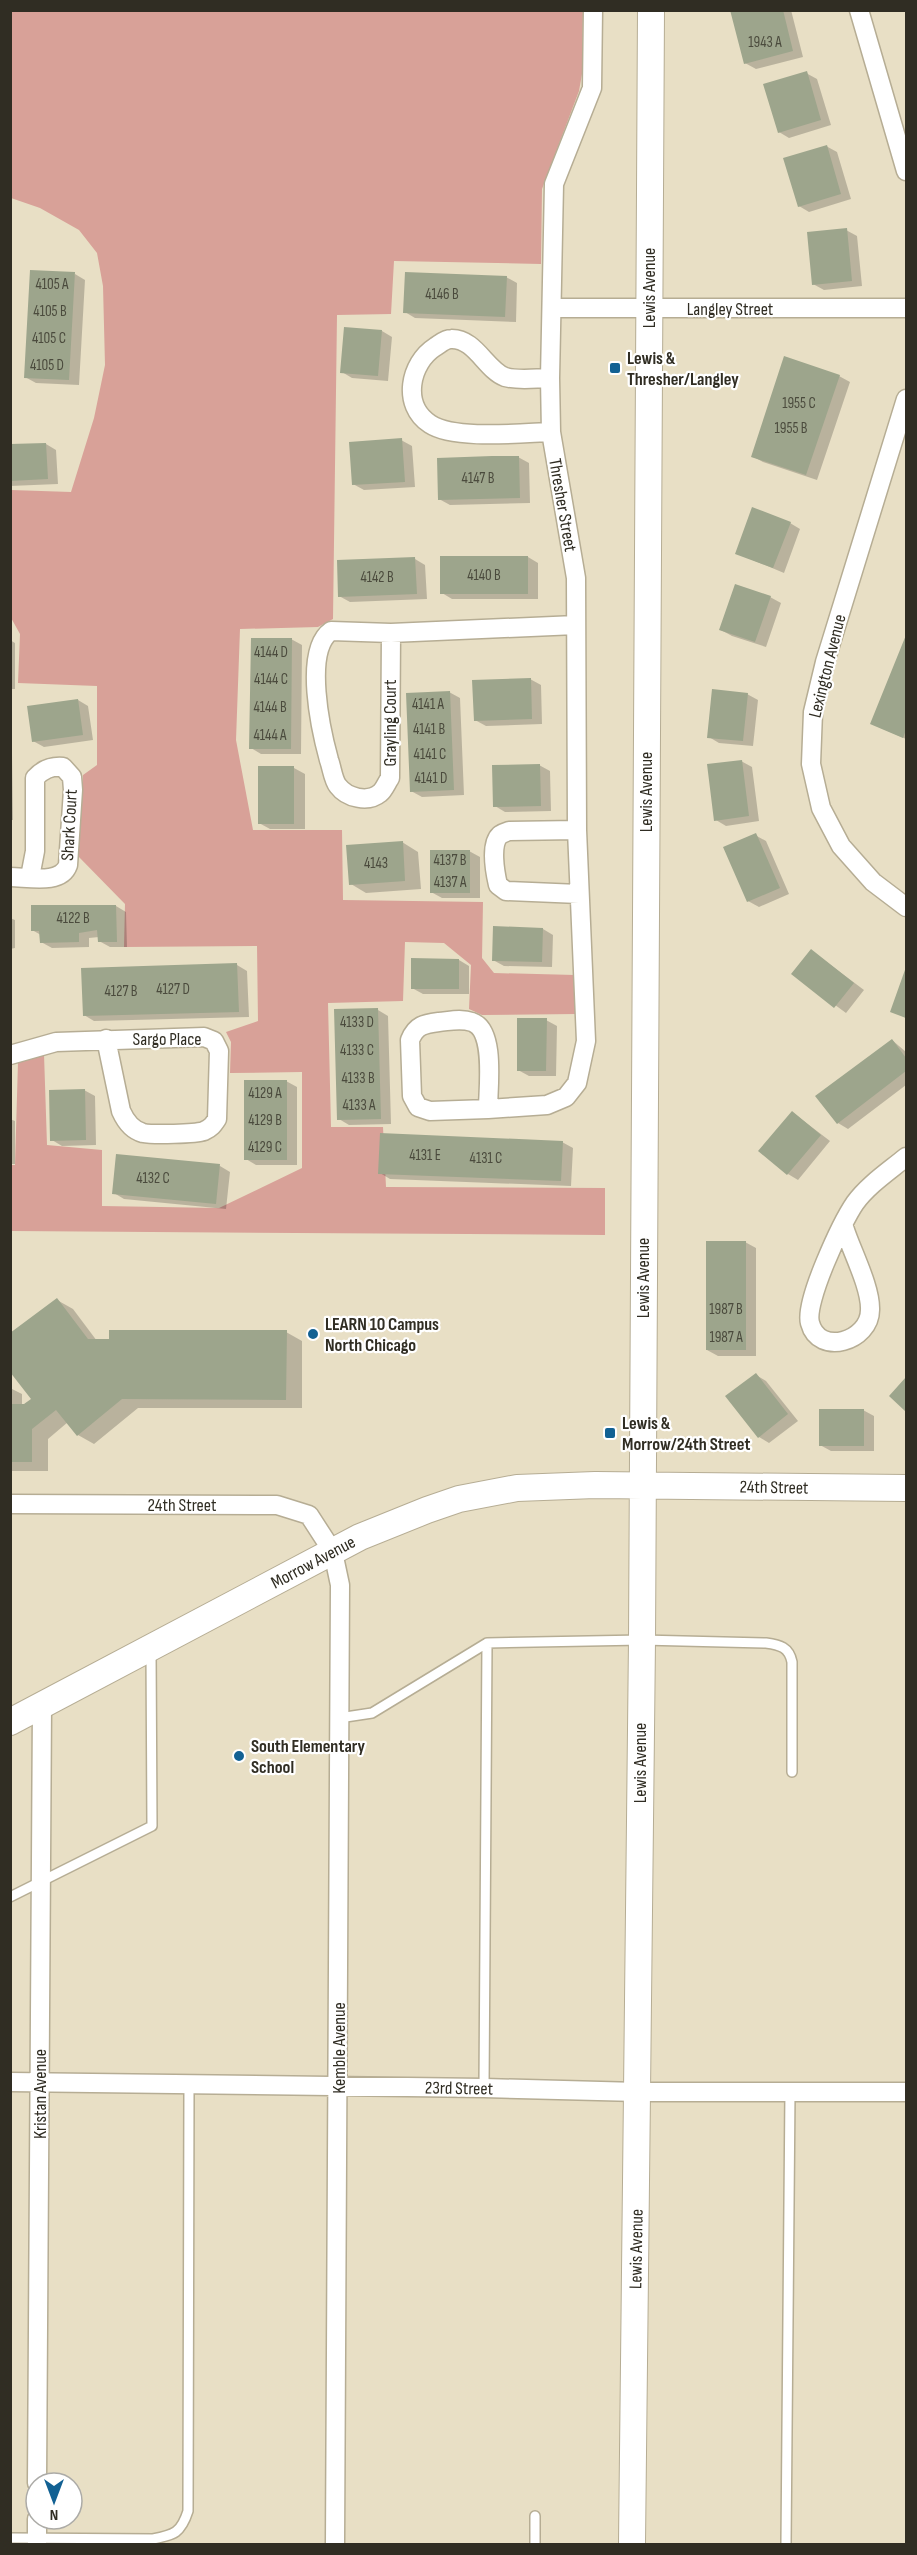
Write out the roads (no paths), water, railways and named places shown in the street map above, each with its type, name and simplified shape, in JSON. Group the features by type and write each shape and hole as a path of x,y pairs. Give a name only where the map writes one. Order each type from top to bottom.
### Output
{"main road":[{"name":"Lewis Avenue","path":"632,2544 642,1640 641,1485 651,10"},
{"name":"24th Street","path":"641,1485 906,1488"},
{"name":"Morrow Avenue","path":"10,1722 360,1538 427,1510 487,1493 536,1487 641,1485"}],"street":[{"name":"Thresher Street","path":"488,1109 547,1105 566,1097 577,1083 586,1041 577,830 576,578 552,432 550,378 554,308 554,184 592,88 592,10"},
{"path":"859,10 906,171"},
{"name":"Langley Street","path":"554,308 649,310 906,308"},
{"path":"550,378 514,379 503,376 461,340 448,339 424,354 412,381 412,392 414,405 430,424 460,434 552,432"},
{"name":"Lexington Avenue","path":"906,399 825,662 813,712 811,764 821,808 841,846 873,882 906,907"},
{"name":"Grayling Court","path":"391,633 390,778 381,793 369,798 357,798 344,793 337,785 320,730 315,695 318,657 325,635 331,631 391,633 576,625"},
{"name":"Shark Court","path":"10,877 58,878 66,872 73,790 72,777 63,767 53,766 42,771 35,778 35,850 30,877"},
{"path":"577,830 509,831 500,835 495,844 495,874 498,885 506,891 579,894"},
{"path":"458,1020 473,1022 483,1030 488,1042 488,1109 430,1111 418,1107 412,1096 410,1040 413,1032 421,1024 458,1020"},
{"name":"Sargo Place","path":"10,1055 56,1042 106,1039 204,1036 214,1041 219,1051 217,1119 212,1127 201,1132 144,1133 134,1128 126,1120 121,1110 106,1039"},
{"path":"844,1227 869,1294 869,1322 862,1331 845,1341 831,1342 819,1336 810,1323 810,1305 826,1261 855,1203 873,1184 906,1157"},
{"name":"24th Street","path":"10,1504 277,1505 309,1515 333,1552"},
{"name":"Kemble Avenue","path":"333,1552 339,1585 339,2086 335,2544"},
{"name":"Kristan Avenue","path":"37,2471 42,1706"},
{"name":"23rd Street","path":"10,2082 638,2092 906,2092"}],"lane":[{"path":"339,1718 372,1713 487,1643 642,1640 766,1643 786,1649 790,1653 792,1662 792,1772"},
{"path":"484,2088 487,1643"},
{"path":"10,1897 152,1826 151,1647"},
{"path":"10,2538 37,2541 153,2539 176,2534 184,2523 188,2511 189,2084"},
{"path":"786,2544 790,2091"},
{"path":"535,2516 535,2544"}],"place":[{"name":"Lewis & Thresher/Langley","path":"615,368"},
{"name":"LEARN 10 Campus North Chicago","path":"313,1334"},
{"name":"Lewis & Morrow/24th Street","path":"610,1433"},
{"name":"South Elementary School","path":"239,1756"}]}
